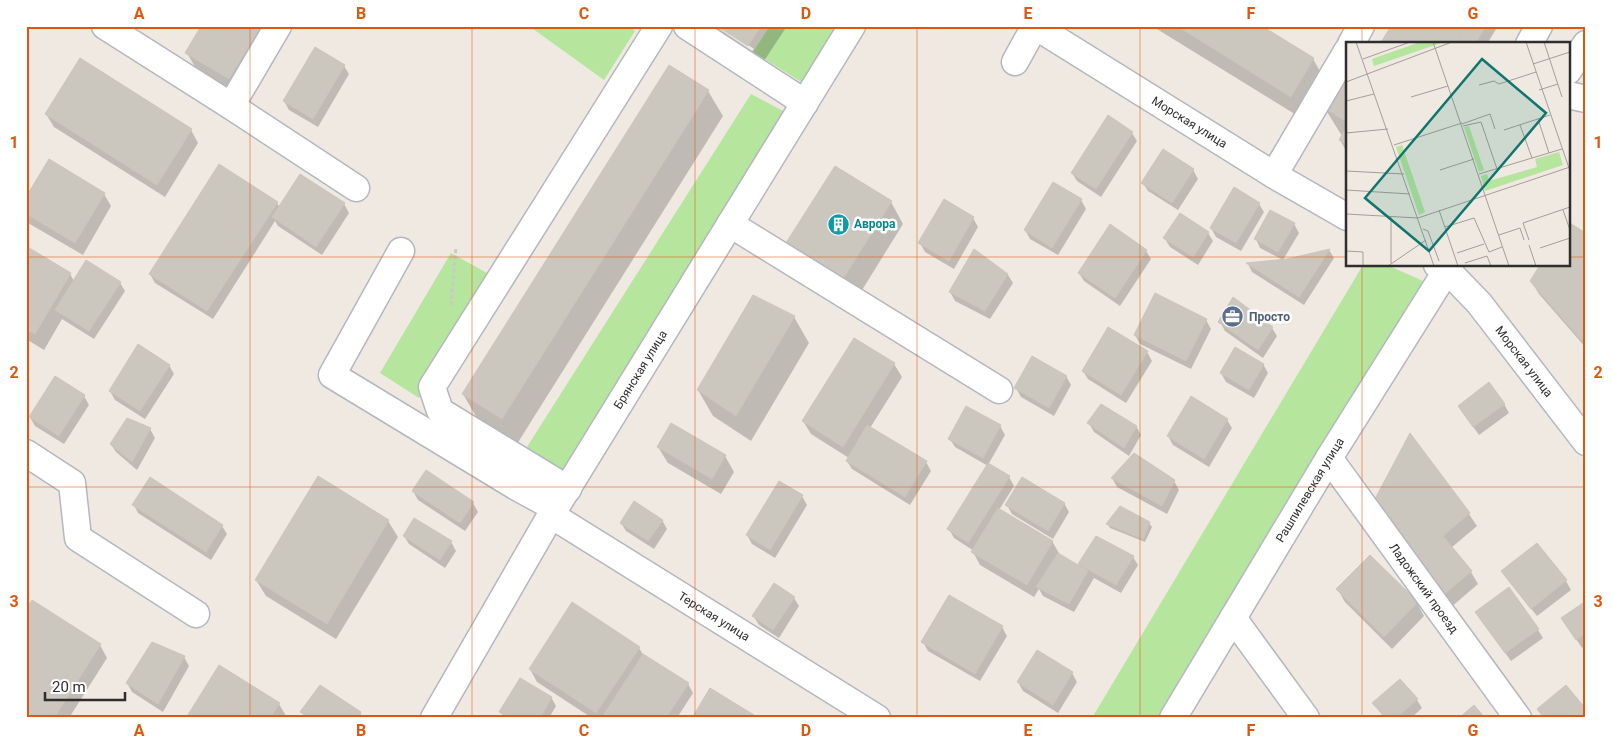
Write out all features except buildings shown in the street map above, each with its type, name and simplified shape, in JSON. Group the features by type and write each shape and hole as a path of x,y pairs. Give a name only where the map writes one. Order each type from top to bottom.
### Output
{"street":[{"path":"105,26 356,188"},
{"path":"231,106 278,26"},
{"path":"558,504 440,411 432,387 659,26"},
{"path":"687,26 805,103"},
{"name":"Брянская улица","path":"434,718 558,504 852,26"},
{"path":"1015,62 1035,26"},
{"name":"Морская улица","path":"1035,26 1274,175 1346,216"},
{"path":"1530,42 1539,26"},
{"path":"1570,68 1586,44"},
{"path":"1274,175 1346,49"},
{"path":"1570,95 1586,99"},
{"path":"730,224 999,390"},
{"path":"401,251 332,375 515,486 558,504"},
{"name":"Морская улица","path":"1445,267 1479,303 1586,442"},
{"name":"Рашпилевская улица","path":"1173,718 1445,267"},
{"path":"26,453 72,483 78,538 196,614"},
{"name":"Ладожский проезд","path":"1329,458 1518,718"},
{"name":"Терская улица","path":"558,504 877,718"},
{"path":"1233,618 1306,718"}],"green space":[{"path":"529,26 629,26 635,31 604,80"},
{"path":"770,26 840,26 803,83 753,52"},
{"path":"751,94 787,113 565,475 527,447"},
{"path":"451,253 494,277 419,398 380,373"},
{"path":"1362,266 1389,266 1423,281 1160,718 1092,718"}],"place":[{"name":"Аврора","path":"838,224"},
{"name":"Просто","path":"1233,317"}]}
